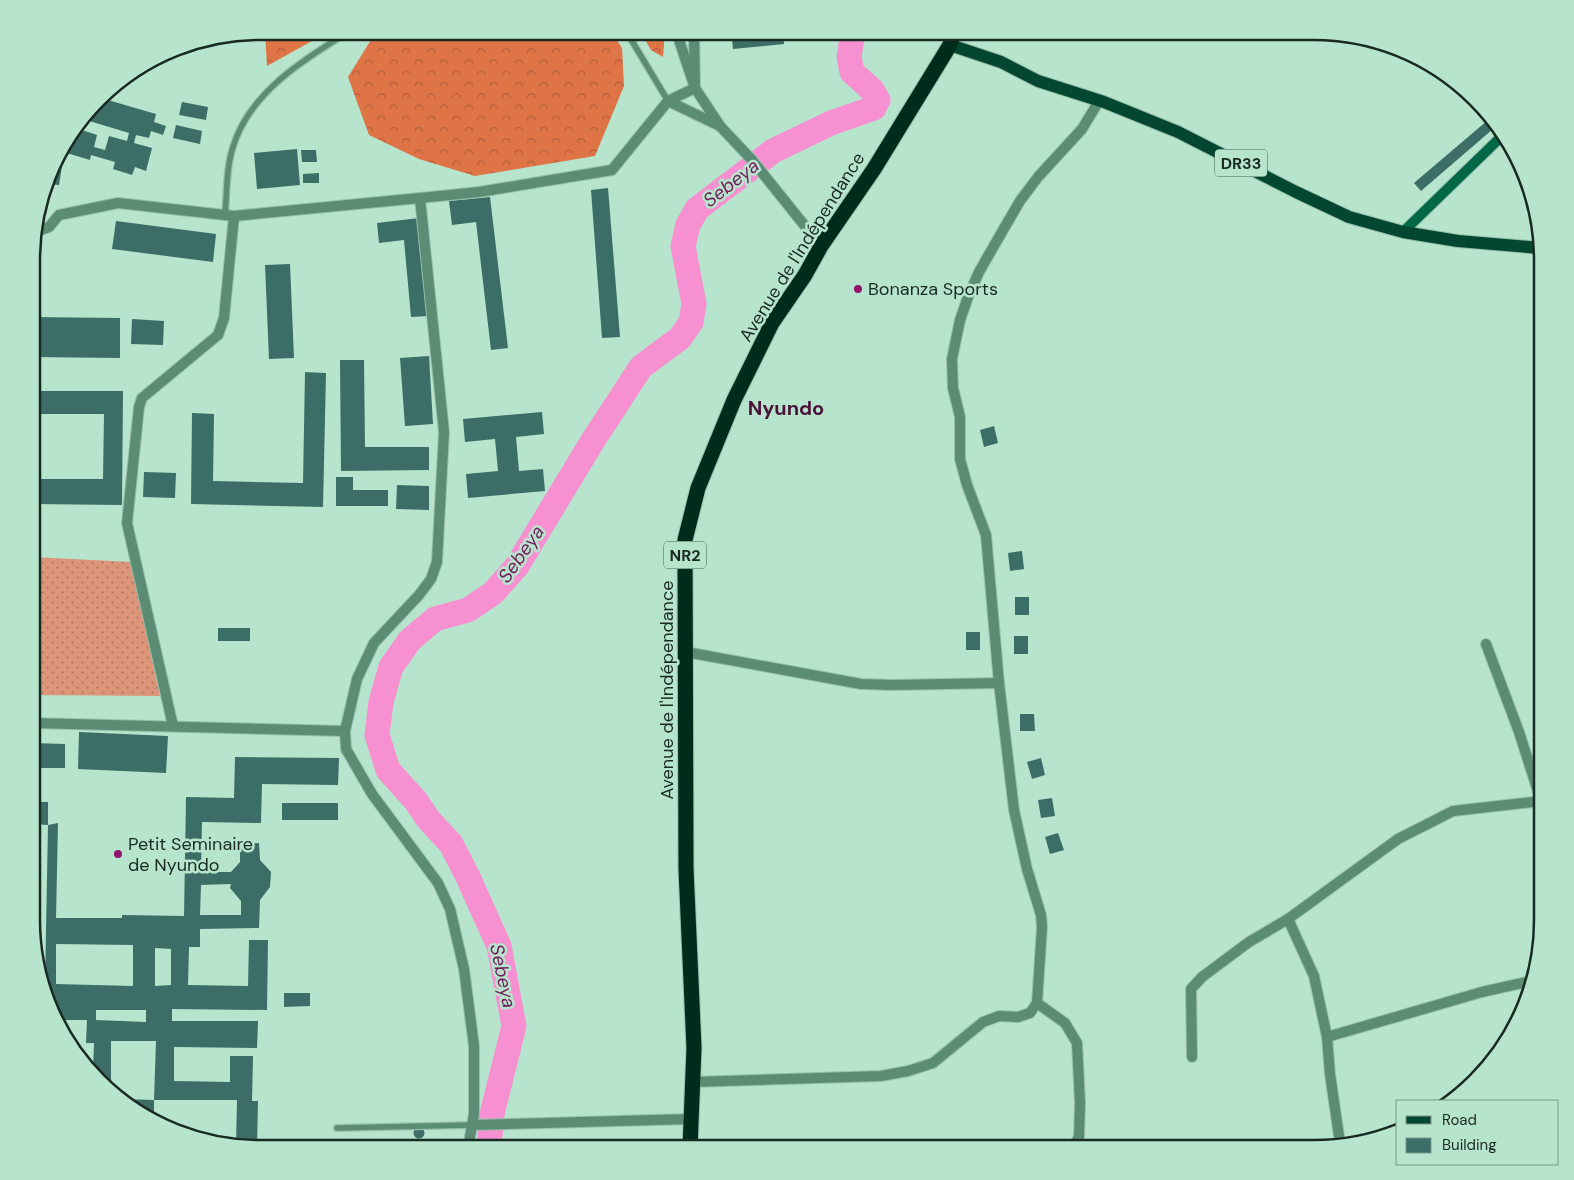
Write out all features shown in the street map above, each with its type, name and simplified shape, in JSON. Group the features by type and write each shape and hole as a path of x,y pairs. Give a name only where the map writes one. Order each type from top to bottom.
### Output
{"highway":[{"name":"Avenue de l'Indépendance","path":"690,1140 694,1048 686,869 685,540 698,488 734,400 772,323 821,246 874,169 951,40"}],"main road":[{"name":"DR33","path":"956,40 1048,85 1121,108 1178,132 1349,217 1403,232 1458,242 1534,248"}],"street":[{"path":"679,40 695,88 720,126 752,160 821,246"},
{"path":"694,40 695,88"},
{"path":"42,230 49,227 59,215 118,204 229,216 479,192 612,170 668,101 695,88"},
{"path":"668,101 720,126"},
{"path":"692,1082 881,1076 908,1071 933,1064 983,1022 999,1016 1018,1017 1030,1013 1037,1003 1042,927 1041,915 1027,869 1014,810 999,683 986,535 967,485 960,459 960,417 953,388 952,359 960,320 979,272 1020,201 1038,177 1082,129 1099,101"},
{"path":"1403,232 1498,140"},
{"path":"420,198 444,432 437,562 431,579 419,595 374,643 357,679 345,731 346,749 372,794 438,883 450,909 464,969 474,1046 474,1114 469,1140"},
{"path":"173,726 127,523 139,407 142,398 218,335 222,329 229,216"},
{"path":"1486,644 1534,779"},
{"path":"686,652 861,684 999,683"},
{"path":"40,723 345,731"},
{"path":"1192,1057 1190,990 1202,977 1249,942 1288,919 1398,839 1453,811 1534,803"},
{"path":"1288,919 1314,976 1327,1038 1339,1138"},
{"path":"1327,1038 1482,992 1525,982"},
{"path":"1037,1003 1065,1023 1077,1044 1080,1103 1079,1137 1077,1140"},
{"path":"472,1125 691,1119"}],"lane":[{"path":"229,216 228,176 232,150 238,130 273,85 308,56 335,40"},
{"path":"631,40 668,101"},
{"path":"337,1128 472,1125"}],"shaded area":[{"path":"40,557 131,562 160,696 40,695"}],"green space":[{"path":"266,40 314,40 267,66"},
{"path":"371,40 617,40 622,48 624,86 595,156 475,176 419,159 369,135 348,77"},
{"path":"645,40 664,40 663,57 651,50"}],"building":[{"path":"732,40 784,40 784,44 733,49"},
{"path":"109,100 156,114 154,122 166,126 163,135 151,131 149,138 136,135 134,143 152,148 146,171 135,167 132,175 113,169 115,162 91,155 90,160 68,153 82,130 97,135 94,147 105,150 109,136 127,141 129,133 89,121"},
{"path":"182,102 208,107 206,120 179,115"},
{"path":"1485,122 1489,126 1492,130 1421,191 1414,183"},
{"path":"176,125 202,131 200,144 173,138"},
{"path":"297,149 300,185 257,189 254,153"},
{"path":"301,150 316,150 317,162 302,162"},
{"path":"62,166 59,185 54,184"},
{"path":"319,173 319,183 303,183 303,174"},
{"path":"608,188 620,337 602,338 591,190"},
{"path":"490,197 508,348 491,350 476,222 452,225 449,201"},
{"path":"419,218 428,316 411,317 404,240 379,243 377,223"},
{"path":"116,221 216,234 213,262 112,249"},
{"path":"290,264 294,358 269,359 265,265"},
{"path":"40,317 120,318 120,358 40,357"},
{"path":"132,319 164,321 163,345 131,344"},
{"path":"429,356 433,424 405,426 400,358"},
{"path":"340,360 364,360 365,447 429,447 429,470 341,471"},
{"path":"305,372 326,373 323,507 191,504 192,413 214,414 213,481 303,483"},
{"path":"40,391 123,391 122,505 40,504 40,479 103,479 104,414 40,414"},
{"path":"542,412 544,434 516,437 519,471 543,469 545,491 468,498 466,474 498,471 495,439 465,442 463,419"},
{"path":"994,426 998,443 984,447 980,430"},
{"path":"144,472 176,473 175,498 143,497"},
{"path":"336,477 353,477 353,490 388,490 388,506 336,506"},
{"path":"397,485 429,486 429,510 396,509"},
{"path":"1022,551 1024,569 1010,571 1008,553"},
{"path":"1015,597 1029,597 1029,615 1015,615"},
{"path":"218,628 250,628 250,641 218,641"},
{"path":"966,632 980,632 980,650 966,650"},
{"path":"1014,636 1028,636 1028,654 1014,654"},
{"path":"1020,714 1034,714 1035,731 1020,731"},
{"path":"79,732 168,736 166,773 78,769"},
{"path":"40,743 65,744 65,768 40,768"},
{"path":"235,757 339,758 338,785 262,784 261,823 202,822 201,872 231,872 240,862 240,844 259,843 260,860 271,872 270,887 260,900 259,928 200,929 200,947 189,947 188,985 248,986 249,940 268,940 267,1010 172,1009 172,1021 258,1021 257,1048 174,1047 174,1081 230,1082 230,1056 253,1056 252,1101 258,1101 257,1140 236,1139 237,1100 154,1100 156,1041 111,1041 111,1082 93,1063 94,1043 86,1043 87,1020 64,1020 45,969 48,825 58,823 56,918 122,918 122,915 184,916 186,797 234,798","holes":["231,884 230,888 241,901 241,915 200,915 201,885","56,944 133,945 133,986 56,984","155,948 171,949 171,985 155,986","96,1010 146,1010 146,1022 96,1020"]},
{"path":"1041,758 1045,775 1032,779 1027,762"},
{"path":"1052,798 1055,816 1041,818 1038,800"},
{"path":"40,802 48,802 48,825 40,824"},
{"path":"282,803 338,803 338,820 282,820"},
{"path":"1058,833 1064,850 1050,854 1045,837"},
{"path":"284,993 310,993 310,1006 284,1007"},
{"path":"133,1099 154,1100 154,1113"},
{"path":"417,1128 421,1128 424,1133 423,1137 417,1138 414,1135 414,1131"}],"waterway":[{"name":"Sebeya","path":"490,1140 492,1114 514,1026 499,946 451,844 388,770 377,735 381,702 391,667 410,640 435,619 468,610 493,593 517,566 592,442 641,367 680,338 691,322 694,304 683,246 688,225 697,209 773,151 831,123 874,108 878,100 872,90 852,72 849,57 852,40"}],"place":[{"name":"Bonanza Sports","path":"858,289"},
{"name":"Petit Seminaire de Nyundo","path":"118,854"}],"district":[{"name":"Nyundo","path":"786,408"}]}
